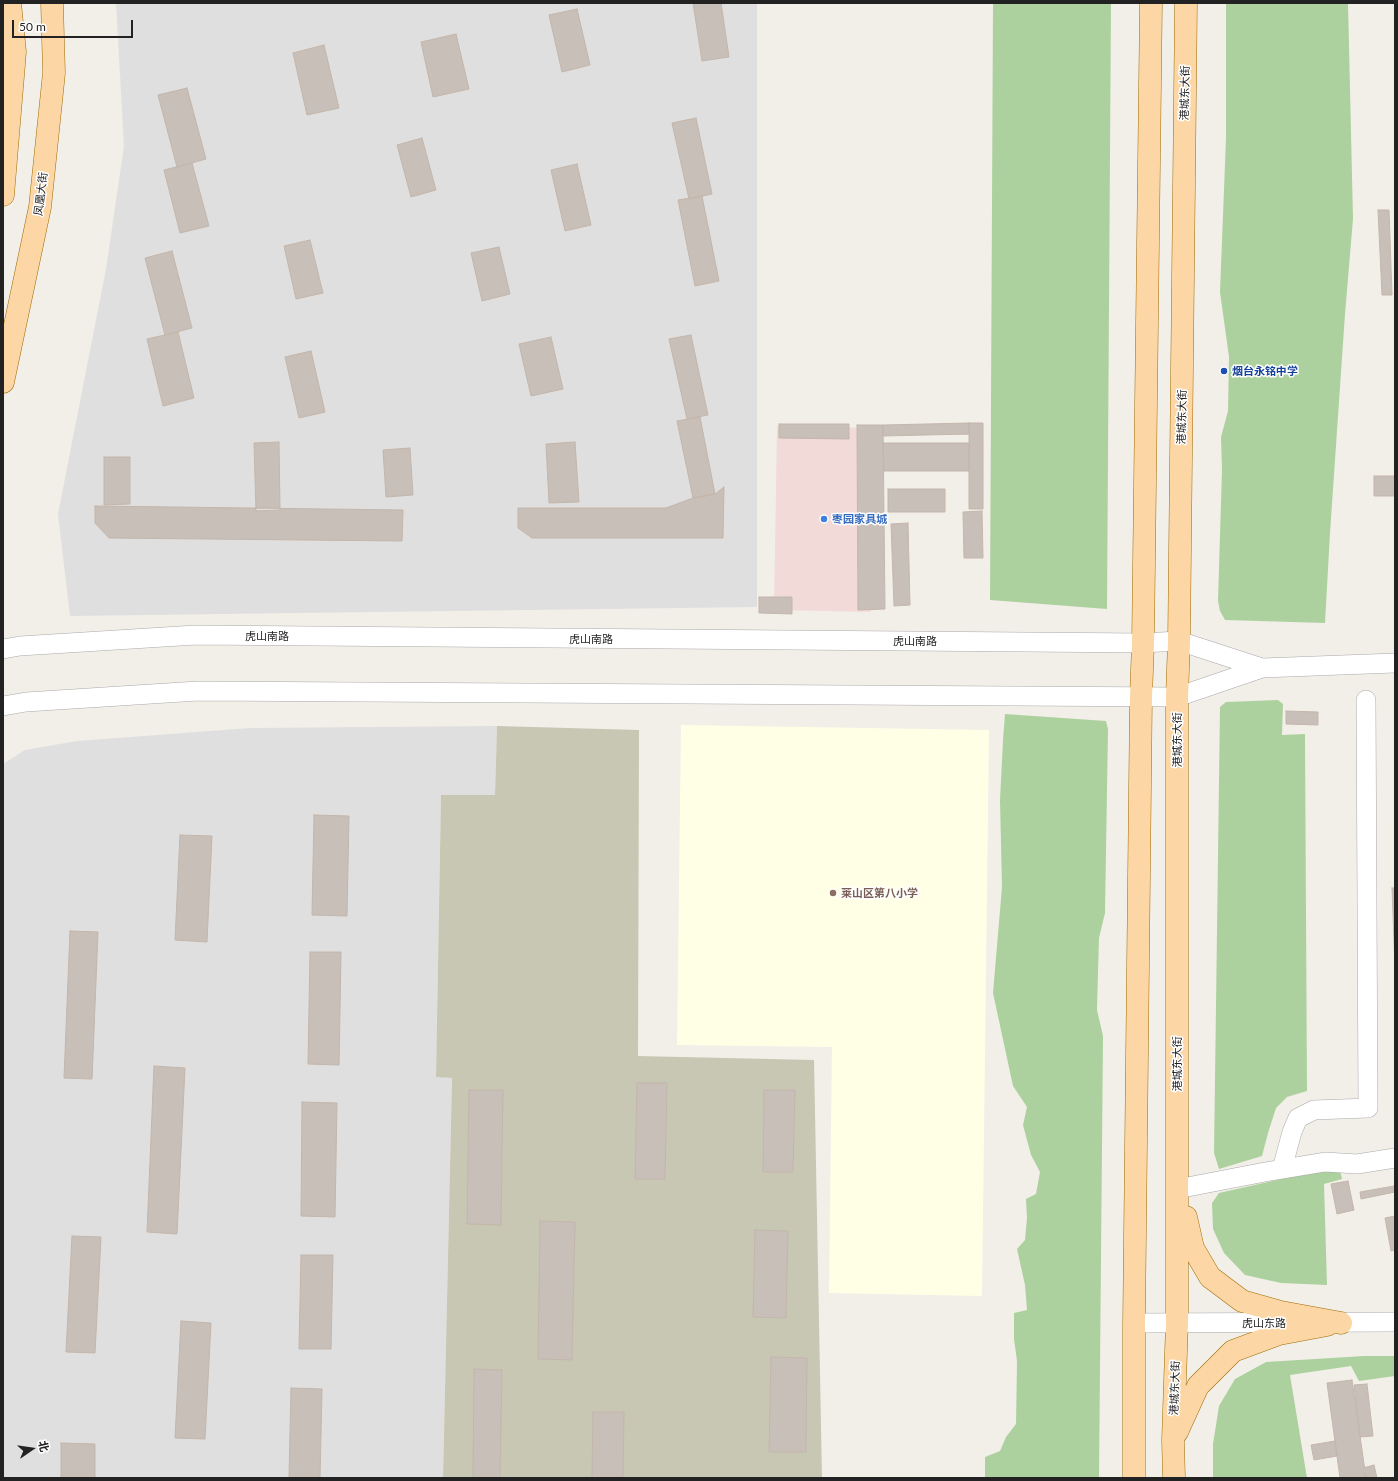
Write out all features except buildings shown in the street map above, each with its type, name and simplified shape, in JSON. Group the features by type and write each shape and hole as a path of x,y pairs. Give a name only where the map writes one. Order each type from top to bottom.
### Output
{"main road":[{"path":"3,196 15,52 10,3"},
{"name":"凤凰大街","path":"3,382 40,207 54,73 52,3"},
{"path":"1134,1478 1134,1323 1141,697 1143,643 1151,3"},
{"name":"港城东大街","path":"1174,1478 1173,1440 1177,1322 1178,1189 1176,1167 1177,697 1180,641 1186,3"},
{"path":"1178,1189 1193,1248 1210,1277 1242,1301 1281,1312 1341,1323"},
{"path":"1173,1440 1198,1386 1233,1351 1279,1334 1341,1323"}],"street":[{"name":"虎山南路","path":"3,649 20,646 196,636 1143,643 1180,641"},
{"path":"1180,641 1262,668"},
{"path":"3,706 26,702 198,691 1177,697 1262,668 1395,663"},
{"path":"1282,1169 1292,1132 1298,1118 1314,1110 1368,1108 1366,700"},
{"path":"1178,1189 1325,1162 1357,1164 1395,1158"},
{"name":"虎山东路","path":"1134,1323 1395,1322"}],"shaded area":[{"path":"116,3 757,3 757,607 70,616 58,514 106,269 124,146"},
{"name":"枣园家具城","path":"777,426 874,428 871,612 774,610"},
{"name":"莱山区第八小学","path":"681,725 989,730 982,1296 829,1293 832,1047 677,1045"},
{"path":"497,726 495,795 441,795 436,1076 452,1078 443,1478 3,1478 3,764 25,750 77,741 250,728"},
{"path":"497,726 639,730 638,1056 814,1060 822,1478 443,1478 452,1078 436,1077 441,795 495,795"}],"green space":[{"path":"993,3 1111,3 1107,609 990,600"},
{"path":"1226,3 1348,3 1353,219 1345,314 1325,623 1225,620 1220,611 1218,601 1222,470 1221,437 1228,411 1229,357 1220,292 1226,138"},
{"path":"1278,700 1283,704 1282,735 1305,734 1307,1091 1287,1097 1276,1108 1262,1156 1219,1169 1214,1153 1220,707 1226,702"},
{"path":"1005,714 1106,721 1108,729 1105,913 1099,938 1097,1010 1103,1036 1099,1478 985,1478 985,1457 1000,1451 1006,1437 1016,1424 1017,1361 1014,1339 1014,1313 1027,1310 1025,1285 1017,1249 1025,1240 1027,1218 1026,1199 1036,1194 1040,1172 1031,1155 1023,1125 1027,1107 1013,1086 993,993 1002,887 1000,800"},
{"path":"1339,1166 1342,1179 1324,1184 1327,1285 1281,1283 1245,1275 1224,1253 1213,1229 1212,1203 1219,1193"},
{"path":"1364,1356 1395,1356 1395,1376 1359,1381 1351,1366 1290,1375 1307,1478 1213,1478 1213,1444 1219,1406 1235,1379 1266,1362"}],"place":[{"name":"烟台永铭中学","path":"1224,371"},
{"name":"枣园家具城","path":"824,519"},
{"name":"莱山区第八小学","path":"833,893"}]}
